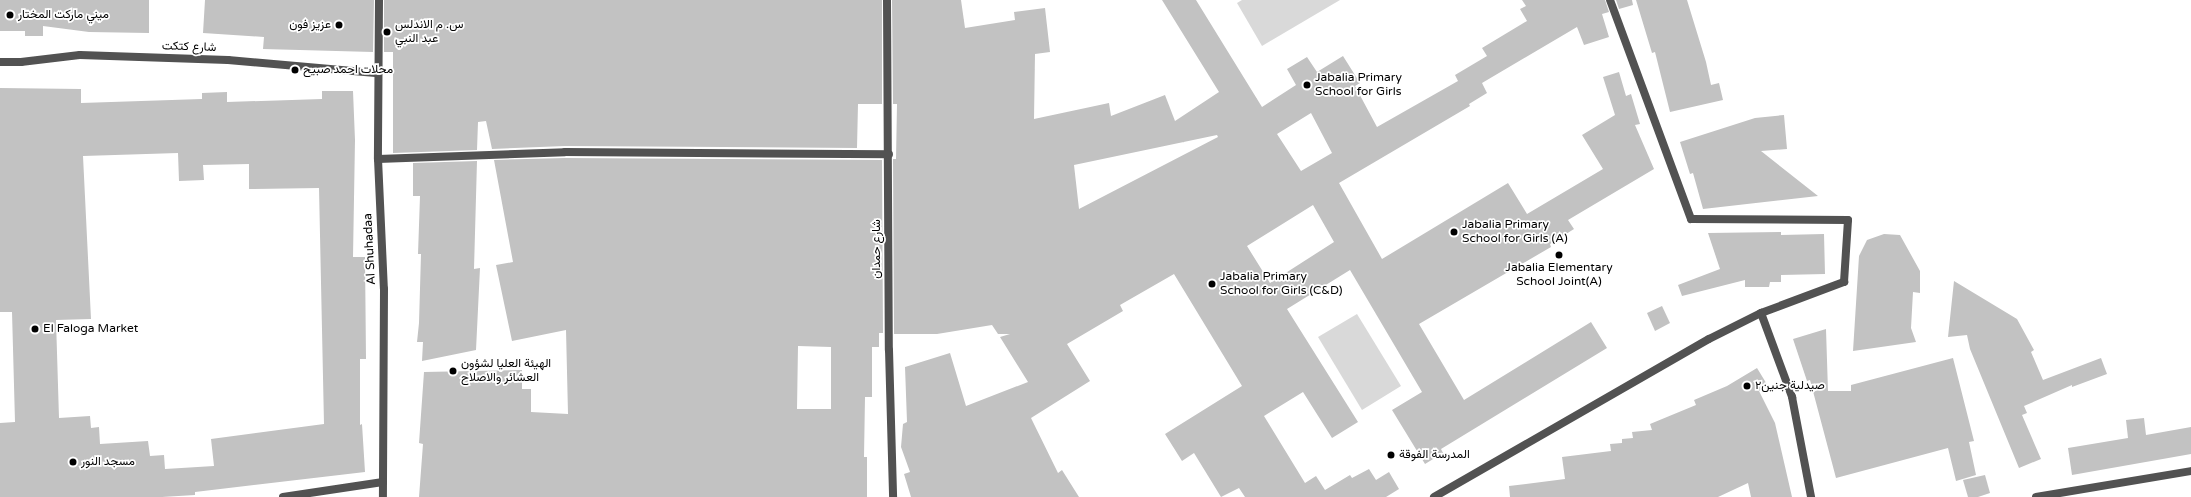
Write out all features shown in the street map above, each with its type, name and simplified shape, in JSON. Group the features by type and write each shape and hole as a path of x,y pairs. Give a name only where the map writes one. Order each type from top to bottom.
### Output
{"street":[{"name":"Al Shuhadaa","path":"380,0 378,159 384,289 383,497"},
{"name":"شارع حمدان","path":"887,0 889,350 893,497"},
{"path":"1434,497 1709,339 1761,313 1844,282 1848,220 1691,219 1610,0"},
{"name":"شارع كتكت","path":"0,62 21,62 80,55 228,60 378,73"},
{"path":"378,159 565,152 889,154"},
{"path":"1761,313 1792,397 1811,497"},
{"path":"2036,497 2191,471"},
{"path":"283,497 383,482"}],"shaded area":[{"path":"1242,0 1340,0 1262,46 1237,3"},
{"path":"1357,314 1401,386 1362,410 1318,337"}],"building":[{"path":"0,0 149,0 149,33 89,32 43,26 43,36 25,36 25,31 0,31"},
{"path":"205,0 374,0 373,52 263,49 264,37 203,33"},
{"path":"384,0 882,0 882,104 858,104 857,148 565,146 492,149 486,121 478,122 477,150 393,153 393,52 384,52"},
{"path":"892,0 961,0 965,28 1015,20 1014,12 1045,8 1050,52 1035,54 1034,119 1109,103 1111,116 1165,95 1175,121 1219,92 1162,0 1196,0 1262,107 1296,85 1287,69 1307,57 1317,72 1343,56 1360,83 1355,86 1377,127 1458,81 1455,75 1487,56 1482,48 1527,21 1520,9 1526,6 1522,0 1605,0 1609,12 1602,14 1609,37 1584,45 1577,27 1482,83 1487,93 1469,104 1470,106 1339,183 1382,259 1508,183 1527,214 1603,169 1582,135 1615,115 1603,77 1619,72 1626,96 1631,94 1640,124 1635,125 1654,169 1568,220 1574,229 1550,244 1551,247 1419,324 1464,400 1591,322 1607,348 1441,449 1443,453 1425,464 1392,410 1422,392 1350,270 1287,309 1358,422 1332,438 1303,392 1264,416 1305,483 1316,476 1325,490 1350,475 1352,478 1369,469 1376,480 1389,472 1399,489 1386,497 1245,497 1239,488 1221,497 1194,453 1182,461 1165,434 1242,386 1174,274 1120,305 1123,311 1067,344 1090,381 1031,418 1058,473 1062,470 1079,497 911,497 904,474 910,472 901,447 903,424 907,422 905,367 950,353 966,406 1028,382 1000,337 1010,334 998,334 992,325 937,334 894,334 893,159 896,159 897,104 893,104","holes":["1311,113 1332,153 1301,171 1277,134","1217,135 1218,137 1079,209 1074,165","1313,205 1334,242 1270,283 1247,246"]},
{"path":"1616,0 1632,0 1633,5 1619,9"},
{"path":"1636,0 1687,0 1706,62 1711,85 1719,83 1723,100 1670,112 1655,52 1652,53"},
{"path":"0,88 81,89 81,103 202,99 202,93 227,92 227,102 322,99 322,91 353,91 355,140 353,257 365,257 366,359 360,359 360,425 362,424 365,472 195,492 195,495 162,497 0,497 0,423 15,422 12,312 0,312","holes":["178,153 179,181 204,180 203,165 249,164 249,189 319,188 324,424 211,439 214,466 165,469 164,455 150,456 148,441 100,444 99,427 91,428 90,416 59,418 56,320 91,319 83,156"]},
{"path":"1784,115 1787,149 1761,151 1818,196 1703,209 1693,173 1690,174 1680,142 1755,118"},
{"path":"565,158 882,160 883,333 879,333 879,347 872,347 872,397 865,397 864,457 867,457 867,497 419,497 423,444 419,443 424,372 522,370 522,389 531,389 531,412 568,414 566,330 512,341 496,265 513,262 494,160","holes":["798,346 831,347 831,409 797,409"]},
{"path":"477,161 474,269 480,268 476,350 422,361 423,342 417,342 421,254 418,254 420,196 413,196 413,163"},
{"path":"1781,232 1781,235 1824,234 1825,274 1781,275 1781,282 1770,282 1769,287 1745,287 1745,280 1682,296 1678,285 1720,269 1708,233"},
{"path":"1884,234 1900,235 1920,271 1920,293 1913,292 1911,328 1916,342 1853,351 1859,256 1867,240"},
{"path":"1954,281 2017,319 2034,350 2031,352 2043,380 2101,358 2107,374 2072,387 2072,385 2024,406 2027,413 2022,415 2041,459 2019,468 1970,349 1967,335 1948,337"},
{"path":"1662,306 1670,323 1655,331 1647,313"},
{"path":"1826,329 1828,391 1851,391 1851,385 1953,358 1974,441 1969,442 1976,475 1956,481 1948,448 1836,478 1810,380 1807,381 1793,339"},
{"path":"1757,368 1768,386 1759,391 1775,423 1792,497 1751,497 1748,483 1718,497 1510,497 1509,486 1565,479 1562,457 1611,451 1610,444 1622,443 1622,439 1633,438 1632,432 1652,430 1650,424 1696,405 1694,400 1727,386"},
{"path":"2144,418 2146,435 2191,427 2191,454 2072,475 2068,448 2128,438 2126,420"},
{"path":"1985,475 1990,493 1978,497 1968,497 1963,480"}],"place":[{"name":"ميني ماركت المختار","path":"10,15"},
{"name":"عزيز فون","path":"339,25"},
{"name":"س. م الاندلس عبد النبي","path":"387,32"},
{"name":"محلات احمد صبيح","path":"295,70"},
{"name":"Jabalia Primary School for Girls","path":"1307,85"},
{"name":"Jabalia Primary School for Girls (A)","path":"1454,232"},
{"name":"Jabalia Elementary School Joint(A)","path":"1559,255"},
{"name":"Jabalia Primary School for Girls (C&D)","path":"1212,284"},
{"name":"El Faloga Market","path":"35,329"},
{"name":"الهيئة العليا لشؤون العشائر والاصلاح","path":"453,371"},
{"name":"صيدلية جنين٢","path":"1747,386"},
{"name":"المدرسة الفوقة","path":"1391,455"},
{"name":"مسجد النور","path":"73,462"}]}
